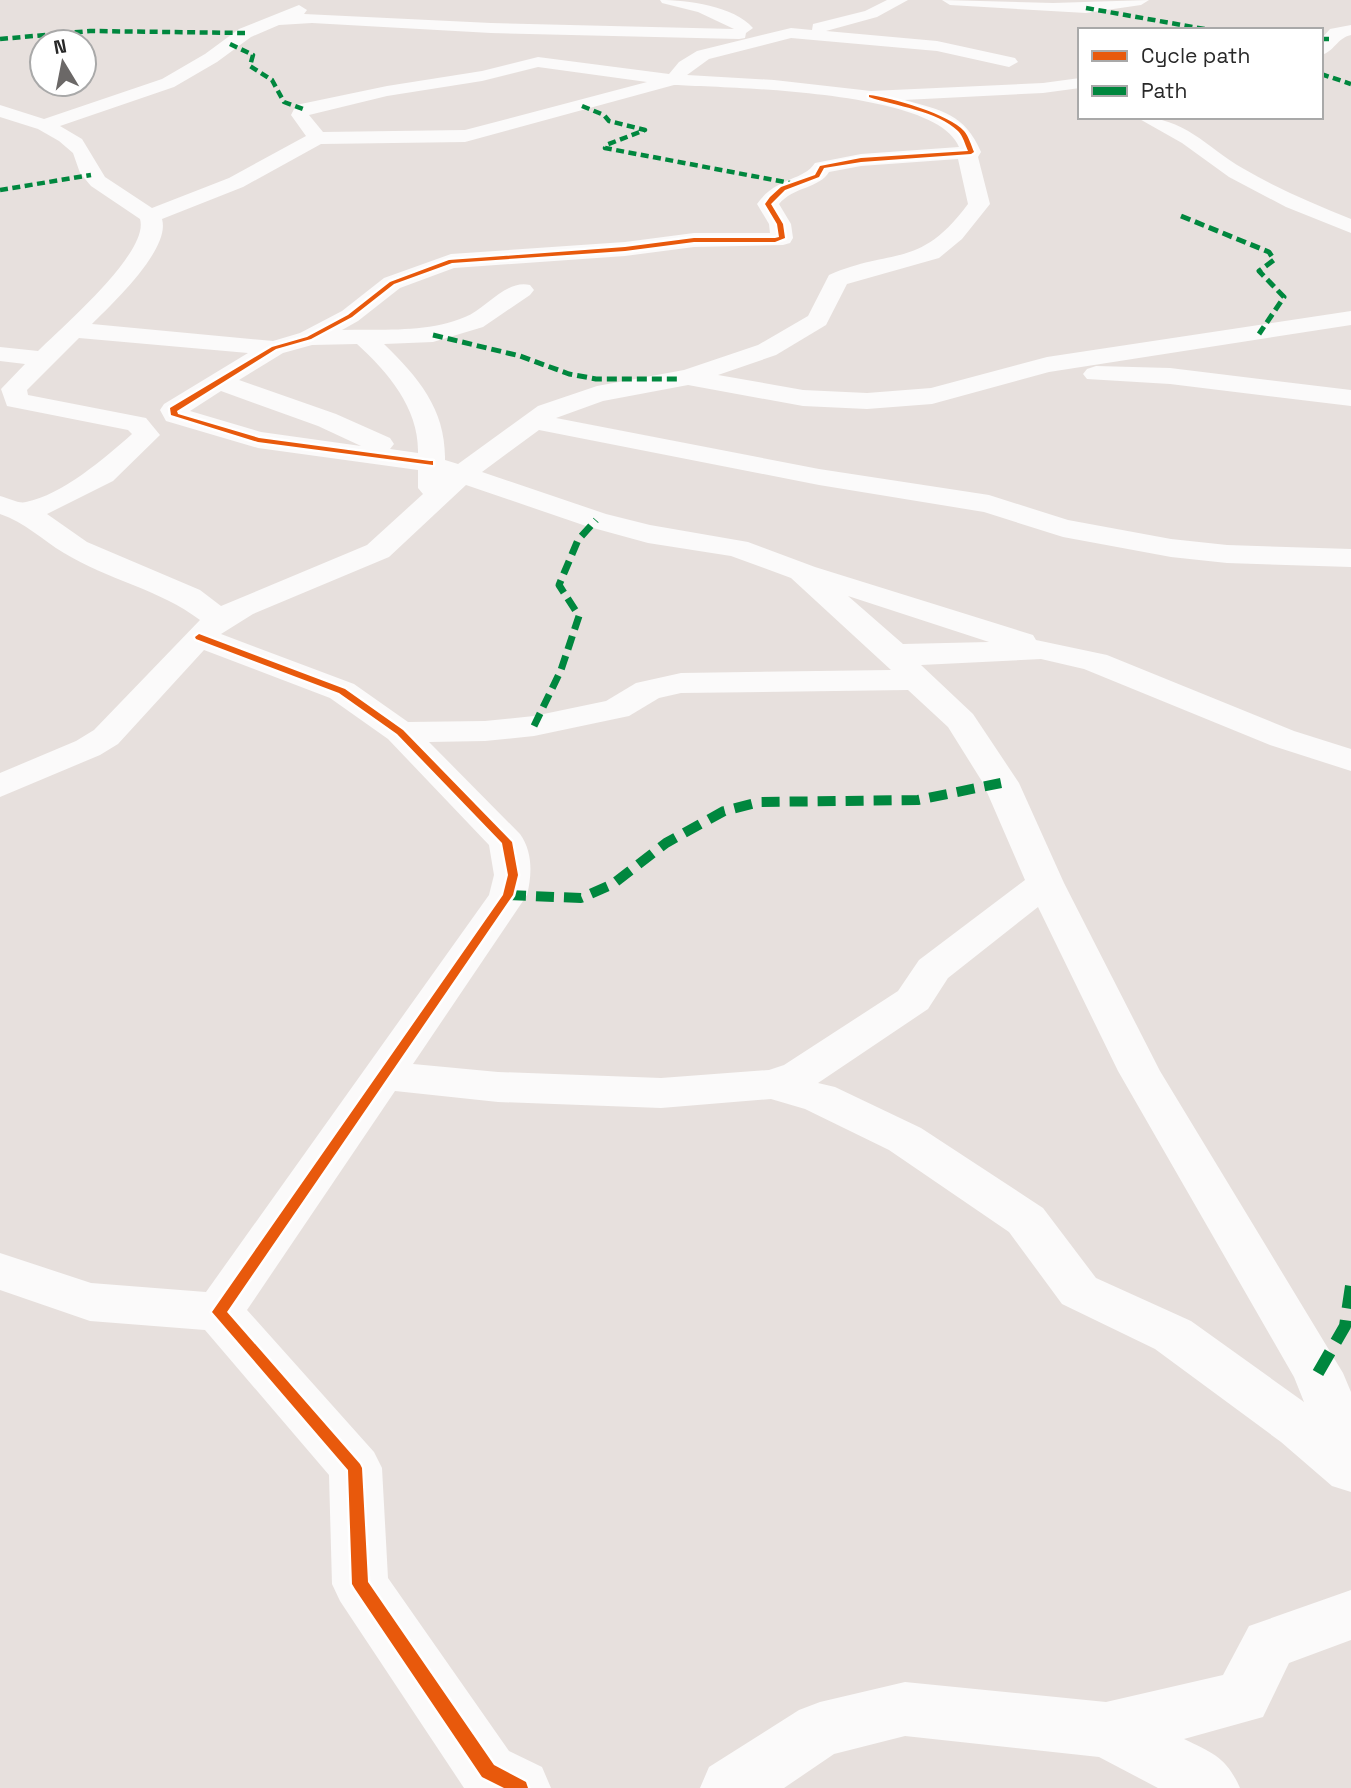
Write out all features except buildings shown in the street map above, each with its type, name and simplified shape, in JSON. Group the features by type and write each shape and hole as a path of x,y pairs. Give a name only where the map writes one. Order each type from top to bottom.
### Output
{"street":[{"path":"43,125 168,83 211,58 245,33 319,0"},
{"path":"668,0 703,8 743,25 751,34"},
{"path":"150,216 202,199 263,171 317,138 466,136 674,80 685,66 703,55 871,14 900,0"},
{"path":"938,0 935,4 948,8 1086,8 1141,0"},
{"path":"274,20 312,18 491,28 791,33 937,46 1009,62"},
{"path":"1323,48 1336,33 1351,30"},
{"path":"957,32 996,50 1043,88 1078,98"},
{"path":"317,138 300,115 303,109 482,76 524,64 550,62 674,80 774,85 871,96 1043,88 1078,83"},
{"path":"871,96 918,110 949,123 961,131 971,152"},
{"path":"0,111 43,125 71,139 81,150 91,175 150,216 152,226 149,243 116,287 14,389 16,400 137,424 147,435 103,475 58,499 13,509"},
{"path":"1149,119 1189,139 1236,173 1293,203 1351,227"},
{"path":"429,463 258,440 175,415 173,410 274,348 309,338 350,316 392,282 451,261 625,249 694,240 775,240 782,238 780,224 768,204 772,197 791,183 817,176 822,167 861,160 971,152"},
{"path":"0,786 88,748 106,737 209,628 242,607 378,551 460,475 547,412 597,394 689,377 767,349 818,320 837,280 842,277 930,254 966,223 979,204 968,157 971,152"},
{"path":"309,338 433,335 475,322 522,290"},
{"path":"689,377 803,398 867,401 932,396 1047,365 1351,318"},
{"path":"75,330 274,348"},
{"path":"365,338 378,348 407,384 430,426 429,463 433,501"},
{"path":"0,354 46,359"},
{"path":"1047,365 1096,374 1170,376 1351,398"},
{"path":"219,382 327,420 460,475 596,520 648,534 737,548 802,572 1041,649 1095,662 1282,738 1351,760"},
{"path":"532,421 819,477 989,504 1063,528 1171,548 1227,554 1351,558"},
{"path":"13,509 76,548 189,597 209,628 342,691 400,732 507,842 513,875 508,895 219,1311"},
{"path":"802,572 961,721 1001,783 1045,883 1139,1071 1318,1373 1351,1456"},
{"path":"400,732 485,731 534,726 617,709 648,690 681,683 905,666 919,655 1041,649"},
{"path":"384,1075 498,1087 661,1093 771,1084 799,1075 913,1000 933,969 1045,883"},
{"path":"771,1084 820,1098 905,1139 1026,1220 1079,1291 1173,1335 1299,1427 1351,1469"},
{"path":"0,1271 90,1302 219,1311 355,1468 360,1584 488,1771 520,1788"},
{"path":"731,1788 820,1730 905,1709 1106,1730 1242,1698 1269,1644 1351,1615"},
{"path":"1106,1730 1188,1772 1209,1788"}],"marked path":[{"path":"1086,8 1199,28"},
{"path":"0,39 90,31 245,33"},
{"path":"1323,39 1330,39"},
{"path":"230,44 253,55 250,66 272,80 284,102 303,109"},
{"path":"1323,75 1351,84"},
{"path":"582,106 604,115 609,121 645,130 606,145 605,148 790,183"},
{"path":"0,190 91,175"},
{"path":"1181,216 1269,252 1274,260 1259,271 1284,297 1259,334"},
{"path":"433,335 520,356 569,374 596,379 678,379"},
{"path":"534,726 561,670 579,616 559,585 578,540 596,520"},
{"path":"508,895 581,898 613,884 666,843 724,811 759,802 918,800 1001,783"},
{"path":"1318,1373 1345,1326 1351,1286"}],"cycle path":[{"path":"430,463 258,440 175,415 173,410 274,348 309,338 350,316 392,283 451,261 625,249 694,240 775,240 782,238 780,224 768,204 783,189 817,176 822,167 861,160 971,152 962,133 953,124 931,114 871,96"},
{"path":"199,637 342,691 400,732 507,842 513,875 508,895 219,1312 355,1468 360,1584 488,1771 520,1788"}]}
